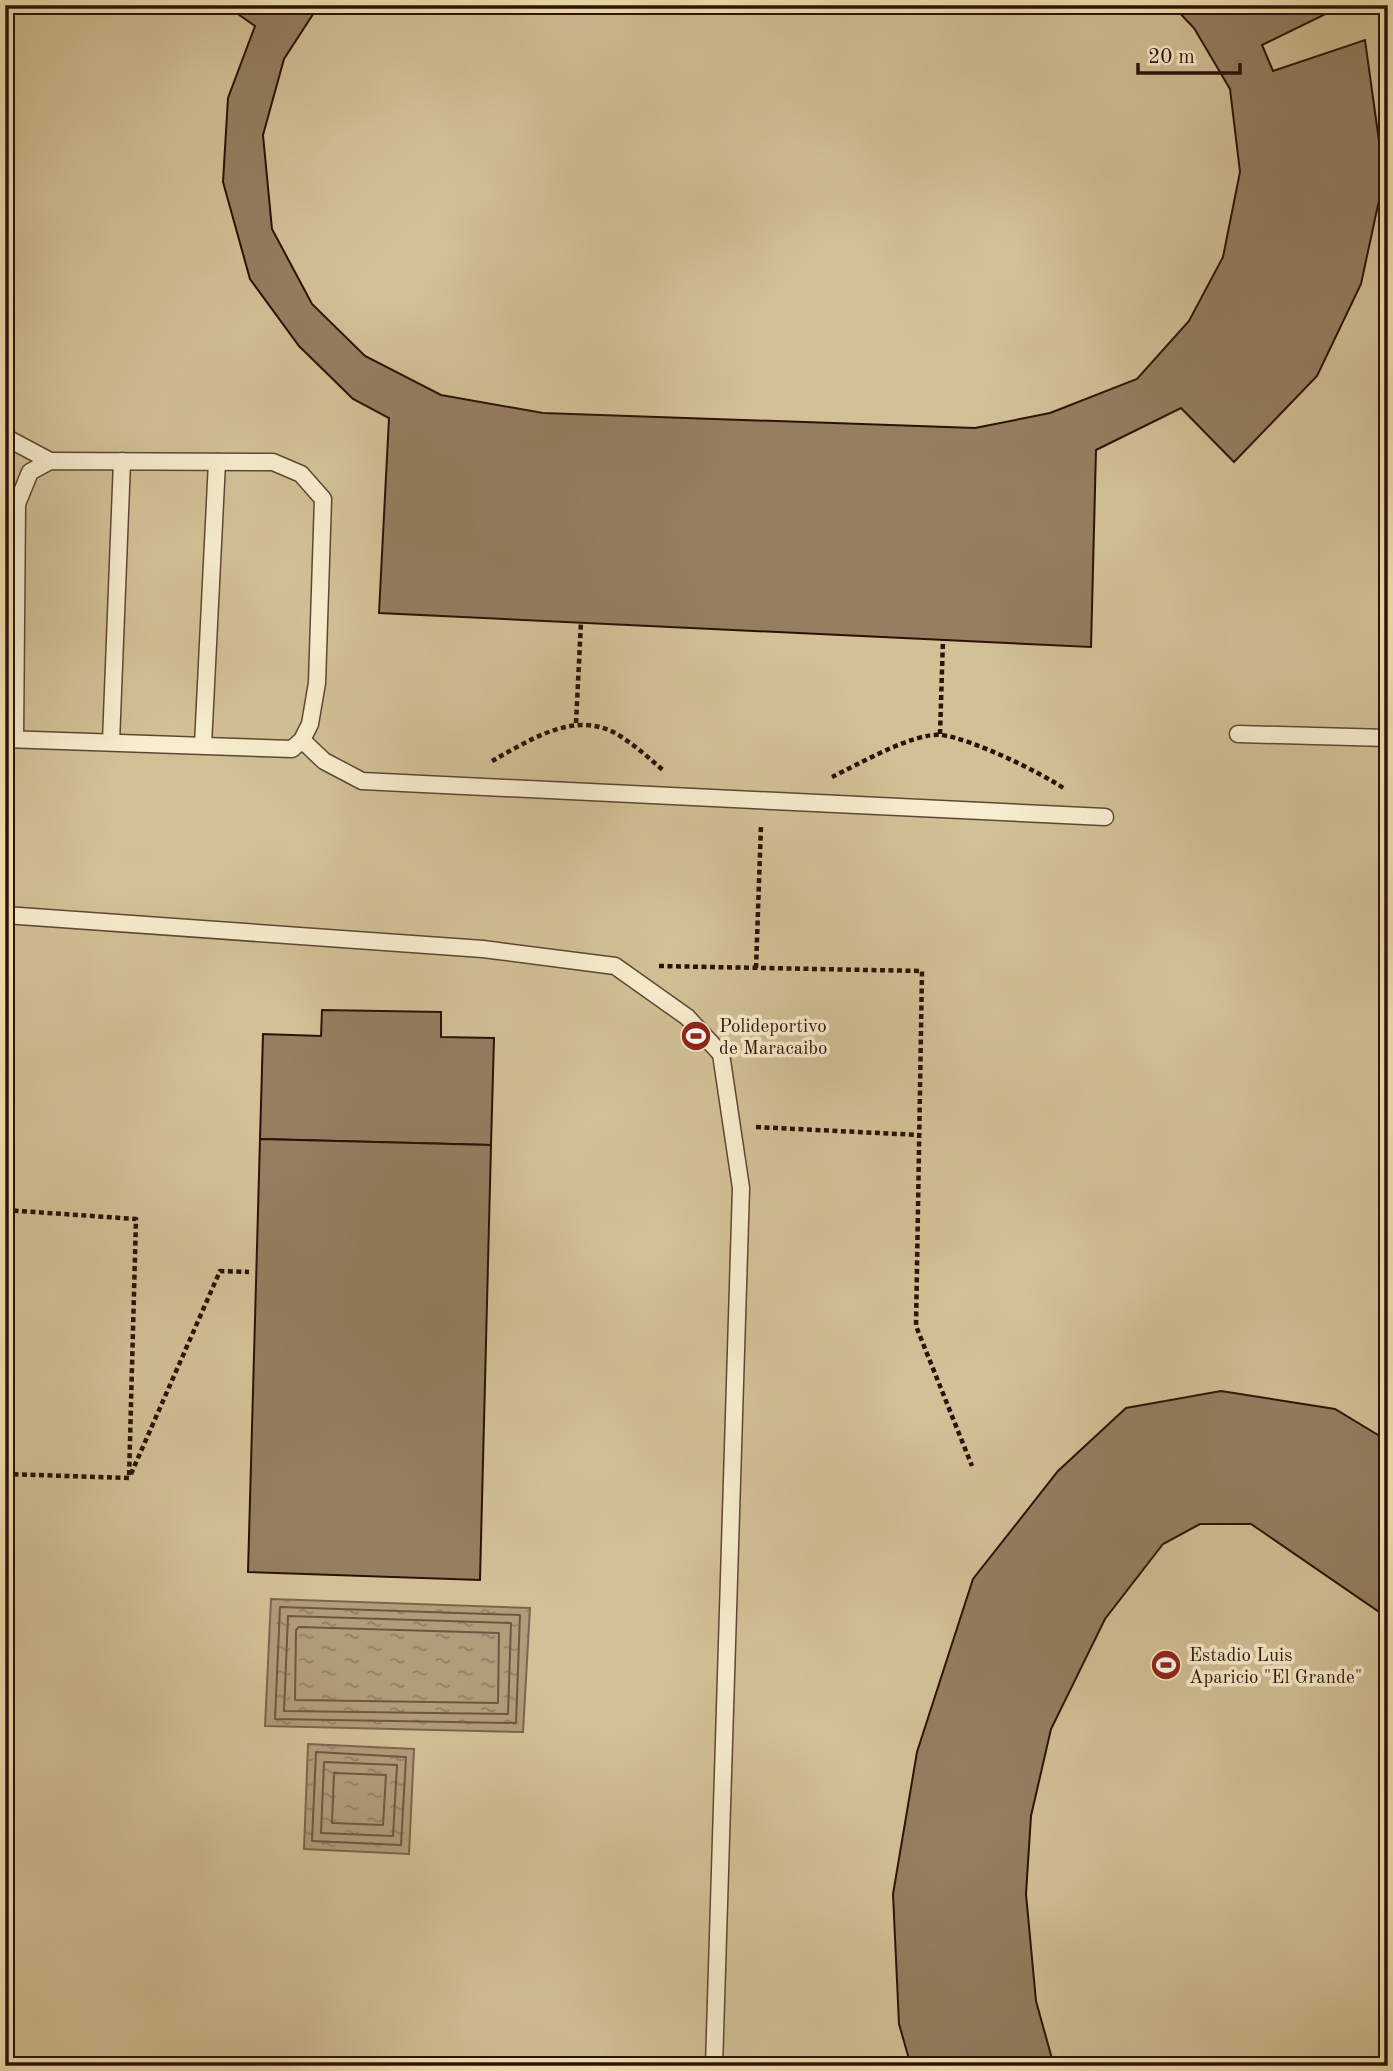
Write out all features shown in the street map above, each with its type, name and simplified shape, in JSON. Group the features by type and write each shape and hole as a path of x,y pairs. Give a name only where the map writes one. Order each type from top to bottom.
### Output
{"lane":[{"path":"5,437 50,461 273,462 301,474 323,499 317,683 310,724 302,740 292,748 10,739 18,504 30,472 50,461"},
{"path":"111,742 122,461"},
{"path":"204,746 217,461"},
{"path":"1238,734 1388,738"},
{"path":"302,740 324,761 362,781 700,800 1105,817"},
{"path":"5,915 483,949 615,965 687,1017 721,1054 734,1126 741,1188 714,2066"}],"path":[{"path":"576,723 581,622"},
{"path":"940,734 943,639"},
{"path":"446,786 540,734 576,723 618,734 700,800"},
{"path":"827,780 896,746 940,734 978,747 1052,781 1105,817"},
{"path":"756,968 762,802"},
{"path":"615,965 922,971 916,1326 972,1466"},
{"path":"734,1126 919,1135"},
{"path":"5,1210 136,1219 129,1478"},
{"path":"129,1478 219,1271 249,1272"},
{"path":"5,1474 129,1478"}],"shaded area":[{"name":"Polideportivo de Maracaibo","path":"5,5 1388,5 1388,2066 5,2066"}],"water":[{"path":"271,1599 530,1608 523,1732 265,1726"},
{"path":"308,1744 414,1749 409,1854 304,1849"}],"building":[{"path":"225,5 319,5 284,59 263,135 272,229 312,304 365,356 441,395 543,413 975,428 1050,413 1137,379 1189,321 1223,257 1240,172 1230,89 1194,28 1172,5 1344,5 1262,45 1273,71 1365,40 1384,177 1361,284 1317,376 1234,462 1181,408 1096,450 1091,647 379,613 389,418 353,399 299,346 250,279 223,182 228,98 255,26"},
{"path":"322,1010 441,1012 441,1037 494,1038 491,1145 260,1139 263,1034 321,1036"},
{"path":"260,1139 491,1145 480,1580 248,1572"},
{"path":"1221,1391 1335,1409 1388,1441 1388,1618 1251,1524 1200,1524 1163,1544 1105,1619 1051,1729 1031,1816 1026,1894 1036,2001 1054,2066 911,2066 899,2024 893,1894 917,1752 973,1579 1058,1471 1126,1408"}],"place":[{"name":"Polideportivo de Maracaibo","path":"696,1036"},
{"name":"Estadio Luis Aparicio \"El Grande\"","path":"1166,1665"}]}
